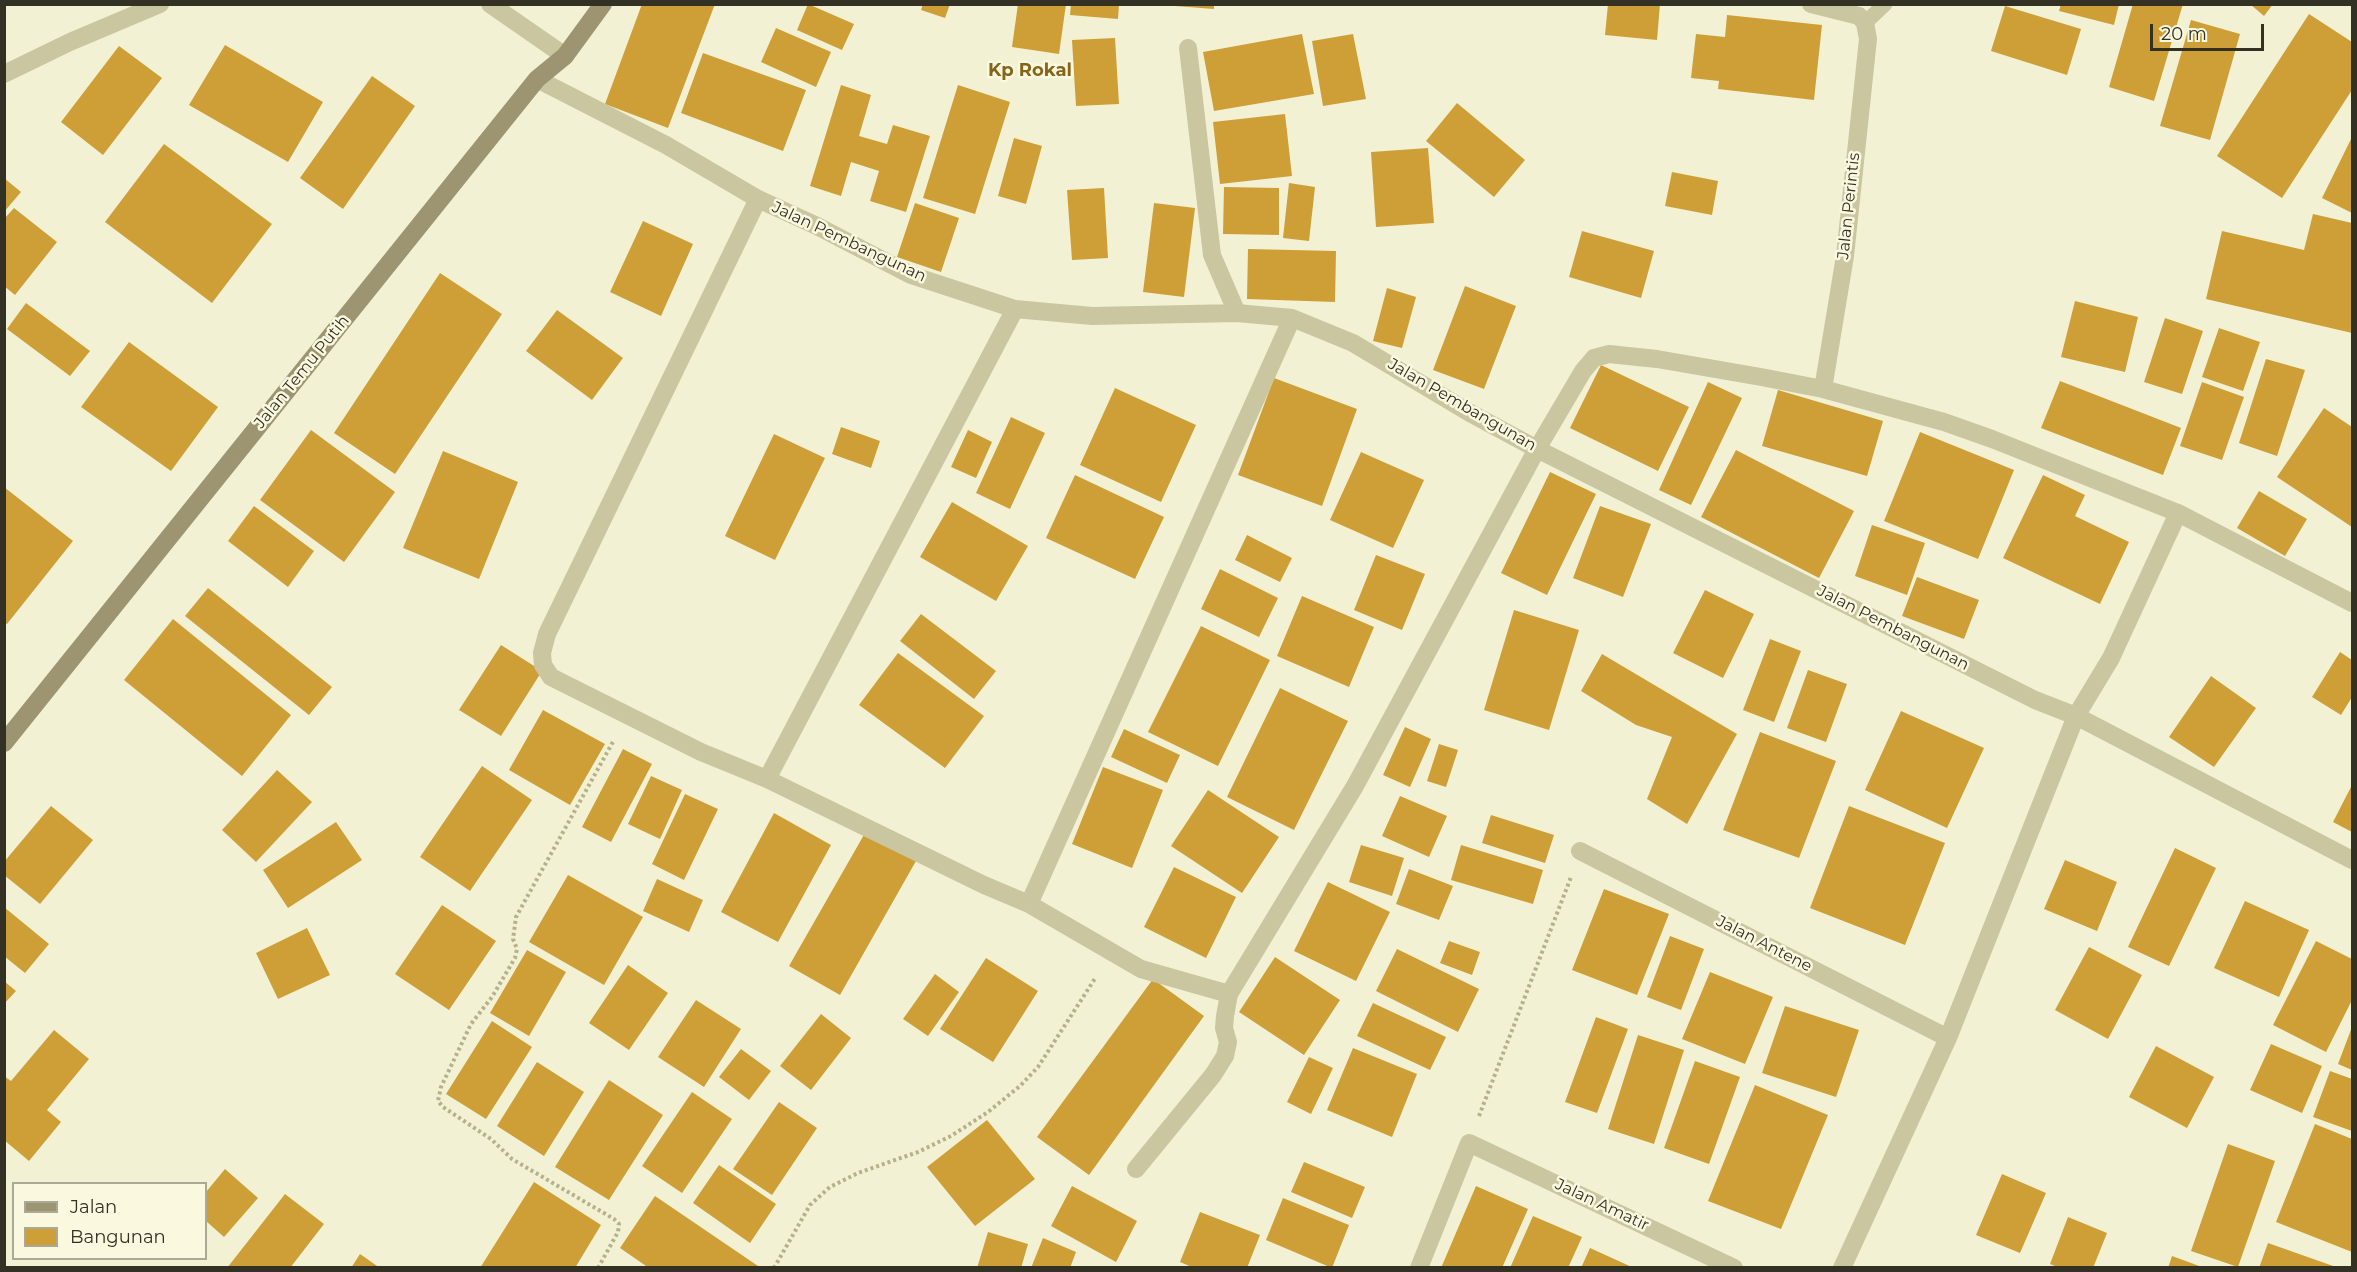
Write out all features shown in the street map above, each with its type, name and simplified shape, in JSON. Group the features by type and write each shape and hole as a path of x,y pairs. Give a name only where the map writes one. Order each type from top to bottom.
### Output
{"street":[{"path":"4,74 69,42 160,4"},
{"path":"490,4 565,56"},
{"name":"Jalan Temu Putih","path":"4,743 537,79 565,56 603,4"},
{"path":"1811,4 1859,16 1865,23"},
{"name":"Jalan Perintis","path":"1823,389 1845,256 1868,39 1865,23"},
{"path":"1188,48 1212,255 1237,314"},
{"name":"Jalan Pembangunan","path":"537,79 666,145 758,199 817,226 911,275 1015,309 1092,316 1237,314 1292,318 1353,343 1470,413 1537,448 2035,700 2076,716 2352,860"},
{"path":"758,199 548,634 542,653 543,665 551,677 701,752 767,779 984,885 1029,904 1141,969 1229,994"},
{"path":"767,779 1015,309"},
{"path":"1029,904 1292,318"},
{"path":"1136,1169 1213,1075 1225,1056 1228,1042 1224,1028 1229,994 1355,786 1537,448 1583,371 1594,358 1609,354 1657,359 1823,389 1973,432 2178,513 2352,603"},
{"path":"1842,1268 1948,1038 2076,716 2111,658 2178,513"},
{"name":"Jalan Antene","path":"1580,851 1948,1038"},
{"path":"1419,1268 1469,1143"},
{"name":"Jalan Amatir","path":"1469,1143 1734,1268"}],"lane":[{"path":"1865,23 1885,4"}],"path":[{"path":"597,1268 618,1232 619,1224 512,1159 491,1139 443,1107 438,1101 441,1087 471,1024 492,997 515,958 517,949 513,939 516,917 627,715"},
{"path":"1469,1143 1580,851"},
{"path":"774,1268 810,1205 830,1187 858,1173 918,1152 951,1136 988,1112 1020,1086 1038,1067 1067,1024 1110,952"}],"building":[{"path":"642,4 715,4 668,128 605,104"},
{"path":"808,4 854,24 842,50 797,30"},
{"path":"923,4 950,4 945,18 921,10"},
{"path":"1018,4 1066,4 1059,54 1012,47"},
{"path":"1071,4 1119,4 1118,19 1070,15"},
{"path":"1176,4 1214,4 1214,9 1175,6"},
{"path":"1608,4 1660,4 1657,40 1605,35"},
{"path":"2061,4 2119,4 2114,25 2059,11"},
{"path":"2133,4 2183,4 2154,101 2109,87"},
{"path":"2250,4 2273,4 2264,16"},
{"path":"2005,6 2081,29 2067,75 1991,51"},
{"path":"2309,14 2352,42 2352,90 2282,198 2217,156"},
{"path":"1727,15 1822,25 1814,100 1718,89 1719,81 1691,78 1696,34 1725,37"},
{"path":"2191,20 2240,34 2210,140 2160,126"},
{"path":"776,28 831,52 816,87 761,62"},
{"path":"1302,34 1314,94 1214,111 1203,52"},
{"path":"1353,34 1366,99 1323,106 1312,41"},
{"path":"1115,38 1119,104 1076,106 1072,40"},
{"path":"225,45 323,102 288,162 189,105"},
{"path":"119,46 162,78 103,155 61,122"},
{"path":"703,53 806,90 783,151 681,113"},
{"path":"372,76 415,106 343,209 300,178"},
{"path":"841,85 871,95 859,136 887,144 893,125 930,136 906,212 870,201 879,171 851,162 841,196 810,186"},
{"path":"958,85 1010,102 975,214 923,198"},
{"path":"1457,103 1525,160 1494,197 1426,141"},
{"path":"1285,114 1292,176 1220,184 1213,122"},
{"path":"2352,137 2352,213 2322,198"},
{"path":"1014,138 1042,146 1026,204 998,196"},
{"path":"164,144 272,224 212,303 105,222"},
{"path":"1428,148 1434,223 1376,227 1371,152"},
{"path":"1672,172 1718,181 1712,215 1665,206"},
{"path":"4,178 21,192 4,212"},
{"path":"1289,183 1315,187 1309,241 1283,238"},
{"path":"1224,187 1279,188 1279,235 1223,234"},
{"path":"1104,188 1108,258 1072,260 1067,190"},
{"path":"915,203 959,218 941,272 897,257"},
{"path":"1154,203 1195,208 1184,297 1143,292"},
{"path":"14,208 57,242 15,295 4,286 4,219"},
{"path":"2313,214 2352,223 2352,333 2206,299 2222,231 2304,250"},
{"path":"643,221 693,244 661,316 610,292"},
{"path":"1582,231 1654,251 1641,298 1569,277"},
{"path":"1248,249 1336,251 1335,302 1247,299"},
{"path":"440,273 502,314 395,474 334,433"},
{"path":"1465,286 1516,306 1484,389 1433,370"},
{"path":"1387,288 1416,297 1402,348 1373,341"},
{"path":"2075,301 2138,317 2125,372 2061,357"},
{"path":"26,303 90,351 70,376 7,329"},
{"path":"557,310 623,358 592,400 526,351"},
{"path":"2165,318 2203,331 2182,394 2144,382"},
{"path":"2219,328 2260,342 2243,391 2202,377"},
{"path":"129,342 218,407 171,471 81,407"},
{"path":"2266,359 2305,370 2277,456 2239,443"},
{"path":"1601,365 1689,407 1658,471 1570,428"},
{"path":"1274,378 1357,409 1322,506 1238,475"},
{"path":"2060,381 2181,428 2163,475 2041,428"},
{"path":"1708,382 1742,398 1691,505 1659,490"},
{"path":"2202,382 2244,397 2222,460 2180,446"},
{"path":"1115,388 1196,425 1161,502 1080,465"},
{"path":"1778,390 1883,421 1867,476 1762,446"},
{"path":"2324,408 2352,427 2352,527 2277,477"},
{"path":"1011,417 1045,433 1010,509 976,493"},
{"path":"841,427 880,441 871,468 832,454"},
{"path":"311,430 395,492 344,562 260,500"},
{"path":"968,430 992,442 976,478 951,467"},
{"path":"1920,432 2014,470 1978,559 1884,521"},
{"path":"774,434 825,458 775,560 725,536"},
{"path":"1736,450 1854,511 1819,578 1701,517"},
{"path":"443,451 518,482 479,579 403,548"},
{"path":"1361,452 1424,480 1393,548 1330,520"},
{"path":"1550,472 1596,494 1547,595 1501,573"},
{"path":"1075,475 1164,517 1135,579 1046,538"},
{"path":"2043,475 2085,495 2075,516 2129,542 2100,604 2003,558"},
{"path":"4,487 73,541 7,624 4,622"},
{"path":"2259,491 2307,519 2285,556 2237,528"},
{"path":"952,502 1028,546 996,601 920,557"},
{"path":"254,506 314,551 288,587 228,541"},
{"path":"1600,506 1651,524 1623,597 1573,578"},
{"path":"1872,525 1925,543 1907,595 1855,576"},
{"path":"1247,535 1292,558 1280,582 1235,560"},
{"path":"1376,555 1425,574 1402,630 1354,610"},
{"path":"1220,569 1278,598 1259,637 1201,609"},
{"path":"1917,577 1979,600 1964,639 1902,616"},
{"path":"208,588 332,687 309,715 185,616"},
{"path":"1705,590 1754,614 1723,678 1673,653"},
{"path":"1302,596 1374,627 1349,687 1277,656"},
{"path":"1514,610 1579,630 1549,730 1484,710"},
{"path":"921,614 996,671 974,699 900,641"},
{"path":"173,619 291,715 242,776 124,680"},
{"path":"1201,626 1270,660 1218,766 1148,732"},
{"path":"1770,639 1801,651 1774,722 1743,710"},
{"path":"501,645 542,671 501,736 459,710"},
{"path":"2340,652 2352,660 2352,697 2341,715 2312,697"},
{"path":"898,653 984,716 945,768 859,705"},
{"path":"1602,654 1737,734 1687,824 1647,799 1672,737 1636,725 1581,691"},
{"path":"1808,670 1847,684 1826,742 1787,728"},
{"path":"2211,676 2256,708 2214,767 2169,737"},
{"path":"1280,688 1348,721 1294,830 1227,797"},
{"path":"543,710 605,744 570,805 509,770"},
{"path":"1901,711 1984,748 1947,828 1865,790"},
{"path":"1405,727 1431,739 1410,787 1383,775"},
{"path":"1124,729 1180,755 1167,783 1111,757"},
{"path":"1760,732 1836,761 1799,858 1723,830"},
{"path":"1439,744 1458,750 1446,787 1427,781"},
{"path":"623,749 652,764 611,842 582,827"},
{"path":"482,766 532,800 470,891 420,857"},
{"path":"1103,767 1163,790 1132,868 1072,844"},
{"path":"277,770 312,802 256,862 222,830"},
{"path":"651,776 682,790 660,839 628,824"},
{"path":"2352,785 2352,832 2333,822"},
{"path":"1208,790 1279,837 1242,893 1171,846"},
{"path":"685,794 718,809 684,880 652,864"},
{"path":"1400,796 1447,816 1429,857 1382,836"},
{"path":"51,806 93,840 40,904 4,875 4,862"},
{"path":"1849,806 1945,843 1905,945 1810,908"},
{"path":"774,813 831,845 778,942 721,912"},
{"path":"1491,815 1554,835 1545,863 1482,843"},
{"path":"336,822 362,860 288,908 263,870"},
{"path":"865,833 916,861 840,995 789,966"},
{"path":"1361,845 1404,858 1392,896 1349,882"},
{"path":"1461,845 1543,870 1533,904 1451,880"},
{"path":"2175,848 2216,868 2169,966 2128,947"},
{"path":"2065,860 2117,882 2097,931 2044,909"},
{"path":"1174,867 1236,897 1206,958 1144,927"},
{"path":"1409,869 1453,886 1439,920 1396,904"},
{"path":"568,875 643,917 604,985 529,942"},
{"path":"657,879 703,900 689,932 643,911"},
{"path":"1328,882 1390,912 1356,981 1294,951"},
{"path":"1604,889 1669,914 1637,995 1572,970"},
{"path":"2245,901 2309,930 2279,997 2214,968"},
{"path":"442,905 496,941 449,1010 395,974"},
{"path":"4,907 49,944 25,973 4,956"},
{"path":"307,928 330,975 278,999 256,953"},
{"path":"1670,936 1704,949 1681,1010 1647,997"},
{"path":"1449,941 1480,952 1472,975 1440,963"},
{"path":"2316,941 2352,959 2352,1000 2326,1052 2273,1025"},
{"path":"2089,947 2142,975 2108,1039 2055,1010"},
{"path":"1397,949 1479,989 1458,1032 1376,991"},
{"path":"527,950 566,972 529,1036 490,1013"},
{"path":"1275,957 1340,1000 1304,1055 1239,1012"},
{"path":"986,958 1038,991 993,1062 940,1029"},
{"path":"628,965 668,993 629,1050 589,1023"},
{"path":"1710,972 1773,997 1745,1064 1682,1039"},
{"path":"935,974 959,992 928,1036 903,1019"},
{"path":"1153,979 1204,1016 1089,1175 1037,1137"},
{"path":"4,981 16,991 4,1004"},
{"path":"696,1000 741,1029 704,1087 658,1057"},
{"path":"1373,1003 1446,1037 1430,1070 1357,1036"},
{"path":"1785,1006 1859,1030 1836,1097 1762,1073"},
{"path":"821,1014 851,1038 811,1090 780,1066"},
{"path":"1596,1017 1628,1029 1597,1113 1565,1102"},
{"path":"492,1021 532,1047 486,1119 446,1094"},
{"path":"2352,1027 2352,1070 2338,1064"},
{"path":"54,1030 89,1059 47,1110 61,1122 29,1161 4,1140 4,1076 11,1081"},
{"path":"1638,1035 1684,1050 1654,1144 1608,1129"},
{"path":"2271,1044 2322,1066 2302,1113 2250,1090"},
{"path":"2156,1046 2214,1077 2187,1128 2129,1097"},
{"path":"1353,1048 1417,1074 1392,1137 1327,1110"},
{"path":"741,1049 771,1071 749,1100 719,1077"},
{"path":"1309,1057 1333,1068 1311,1114 1287,1102"},
{"path":"1695,1061 1740,1077 1709,1164 1664,1148"},
{"path":"537,1062 584,1092 544,1156 497,1126"},
{"path":"2330,1071 2352,1079 2352,1131 2313,1117"},
{"path":"609,1080 663,1115 609,1200 555,1167"},
{"path":"1755,1085 1828,1115 1781,1229 1708,1201"},
{"path":"692,1092 732,1119 682,1193 642,1166"},
{"path":"779,1102 817,1128 772,1195 733,1169"},
{"path":"987,1120 1035,1179 975,1226 927,1167"},
{"path":"2315,1124 2352,1139 2352,1252 2276,1222"},
{"path":"2228,1144 2275,1161 2238,1267 2191,1251"},
{"path":"1304,1162 1365,1187 1352,1218 1291,1192"},
{"path":"719,1165 776,1204 750,1243 693,1203"},
{"path":"225,1169 258,1198 224,1237 207,1222 207,1191"},
{"path":"2002,1174 2046,1193 2020,1253 1976,1235"},
{"path":"534,1182 601,1225 575,1268 480,1268"},
{"path":"1072,1186 1137,1221 1116,1262 1051,1226"},
{"path":"1476,1186 1528,1209 1502,1268 1441,1268"},
{"path":"285,1194 324,1224 290,1268 227,1268"},
{"path":"655,1196 761,1268 649,1268 620,1248"},
{"path":"1283,1198 1349,1225 1332,1268 1266,1240"},
{"path":"1200,1212 1260,1235 1247,1268 1194,1268 1180,1262"},
{"path":"1533,1216 1582,1237 1568,1268 1510,1268"},
{"path":"2068,1217 2107,1233 2093,1268 2060,1268 2050,1264"},
{"path":"988,1232 1028,1244 1021,1268 977,1268"},
{"path":"1043,1238 1076,1252 1070,1268 1031,1268"},
{"path":"2268,1243 2336,1267 2336,1268 2259,1268"},
{"path":"1590,1248 1634,1268 1581,1268"},
{"path":"360,1254 380,1268 351,1268"},
{"path":"2172,1256 2202,1267 2202,1268 2168,1268"}],"district":[{"name":"Kp Rokal","path":"1030,71"}]}
